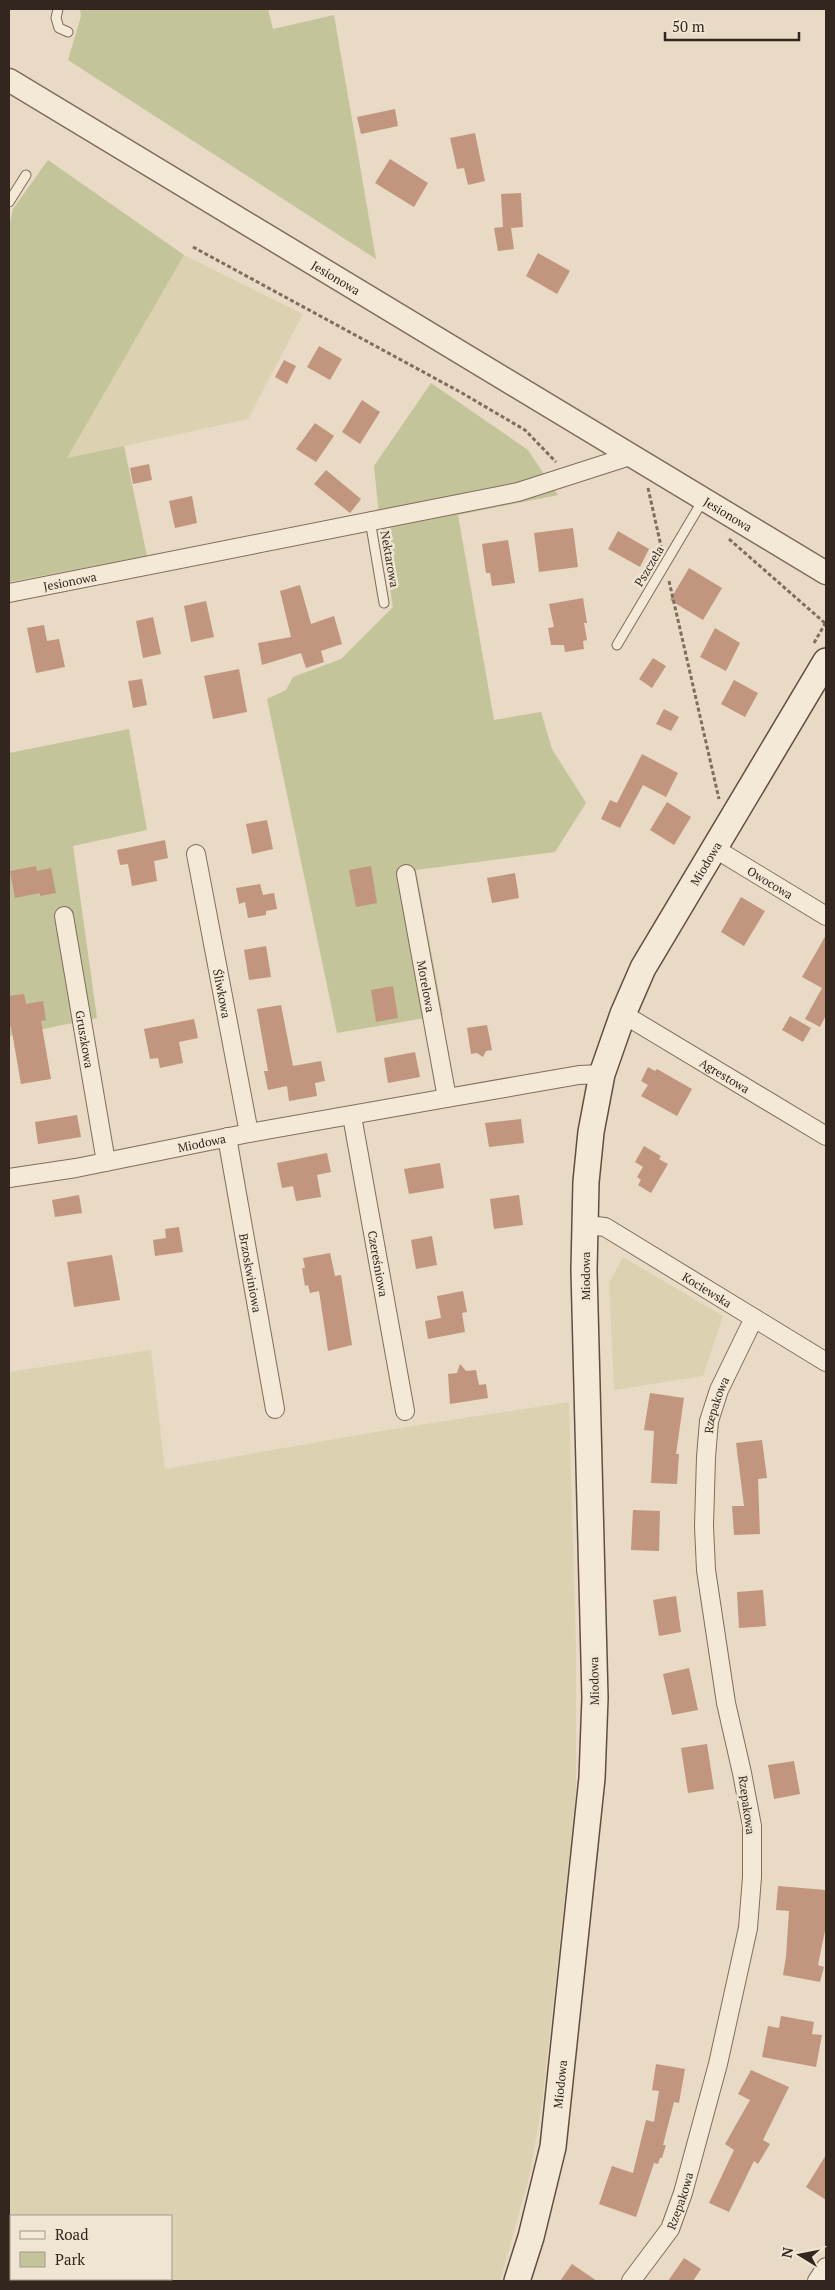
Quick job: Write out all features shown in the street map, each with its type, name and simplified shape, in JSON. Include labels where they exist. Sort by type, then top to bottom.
[{"type":"main road","name":"Miodowa","points":[[516,2281],[530,2237],[553,2147],[592,1778],[595,1698],[584,1270],[586,1182],[590,1141],[602,1074],[623,1014],[644,968],[826,661]]},
{"type":"street","name":"Jesionowa","points":[[9,80],[826,573]]},
{"type":"street","name":"Jesionowa","points":[[9,593],[518,492],[566,476],[636,460]]},
{"type":"street","name":"Owocowa","points":[[714,848],[826,916]]},
{"type":"street","name":"Śliwkowa","points":[[196,854],[249,1133]]},
{"type":"street","name":"Morelowa","points":[[406,874],[447,1098]]},
{"type":"street","name":"Gruszkowa","points":[[64,916],[106,1162]]},
{"type":"street","name":"Agrestowa","points":[[623,1014],[826,1136]]},
{"type":"street","name":"Miodowa","points":[[9,1178],[106,1162],[227,1137],[447,1098],[579,1075],[602,1074]]},
{"type":"street","name":"Czereśniowa","points":[[352,1116],[405,1411]]},
{"type":"street","name":"Brzoskwiniowa","points":[[227,1137],[275,1409]]},
{"type":"street","name":"Kociewska","points":[[586,1225],[605,1227],[826,1362]]},
{"type":"street","name":"Rzepakowa","points":[[631,2281],[670,2229],[682,2193],[718,2064],[748,1928],[752,1877],[752,1826],[724,1694],[706,1570],[704,1526],[709,1421],[719,1390],[754,1318]]},
{"type":"street","points":[[817,2281],[826,2267]]},
{"type":"lane","points":[[58,9],[56,18],[59,28],[68,32]]},
{"type":"lane","points":[[9,202],[26,175]]},
{"type":"lane","name":"Pszczela","points":[[617,645],[703,500]]},
{"type":"lane","name":"Nektarowa","points":[[370,520],[384,602]]},
{"type":"path","points":[[193,247],[454,388],[525,430],[554,458],[566,476]]},
{"type":"path","points":[[636,460],[662,550]]},
{"type":"path","points":[[724,534],[825,626]]},
{"type":"path","points":[[669,579],[720,801]]},
{"type":"shaded area","points":[[184,255],[303,314],[248,419],[66,459]]},
{"type":"shaded area","points":[[623,1257],[723,1316],[703,1376],[614,1390],[609,1283]]},
{"type":"shaded area","points":[[151,1350],[165,1469],[387,1430],[569,1402],[576,1648],[576,1793],[542,2104],[530,2174],[500,2281],[9,2281],[9,1372]]},
{"type":"green space","points":[[80,9],[268,9],[273,29],[334,15],[376,259],[68,60],[81,16]]},
{"type":"green space","points":[[48,160],[184,255],[67,458],[124,446],[147,556],[9,582],[9,227],[13,209]]},
{"type":"green space","points":[[431,383],[528,450],[558,495],[458,515],[494,720],[541,712],[552,749],[586,803],[555,852],[416,870],[443,1015],[337,1033],[267,699],[286,690],[293,677],[341,659],[393,607],[381,535],[374,466]]},
{"type":"green space","points":[[129,729],[147,830],[73,846],[97,1018],[9,1036],[9,753]]},
{"type":"building","points":[[395,109],[398,126],[361,134],[357,117]]},
{"type":"building","points":[[475,133],[485,181],[468,185],[464,168],[457,169],[450,138]]},
{"type":"building","points":[[390,159],[428,183],[414,207],[375,183]]},
{"type":"building","points":[[521,193],[523,227],[511,228],[514,249],[498,251],[494,228],[503,227],[501,194]]},
{"type":"building","points":[[538,253],[570,271],[557,294],[526,276]]},
{"type":"building","points":[[319,346],[342,359],[330,380],[307,367]]},
{"type":"building","points":[[284,360],[296,366],[287,384],[275,377]]},
{"type":"building","points":[[362,400],[380,412],[360,444],[342,432]]},
{"type":"building","points":[[315,423],[334,436],[316,462],[296,449]]},
{"type":"building","points":[[149,464],[152,480],[133,484],[130,468]]},
{"type":"building","points":[[326,470],[361,499],[350,513],[314,484]]},
{"type":"building","points":[[192,496],[197,523],[175,528],[169,501]]},
{"type":"building","points":[[573,528],[578,567],[539,572],[534,533]]},
{"type":"building","points":[[618,531],[649,549],[640,567],[608,549]]},
{"type":"building","points":[[508,540],[515,583],[492,586],[490,573],[486,573],[482,544]]},
{"type":"building","points":[[689,568],[722,588],[703,620],[670,600]]},
{"type":"building","points":[[300,585],[311,624],[334,616],[342,644],[321,651],[324,662],[306,668],[301,653],[262,665],[258,643],[291,637],[280,591]]},
{"type":"building","points":[[583,598],[587,623],[584,623],[587,640],[583,641],[584,649],[565,652],[564,645],[551,645],[548,628],[554,627],[549,604]]},
{"type":"building","points":[[206,601],[214,637],[191,642],[184,606]]},
{"type":"building","points":[[153,617],[161,654],[143,658],[136,621]]},
{"type":"building","points":[[44,625],[47,641],[59,639],[65,667],[36,673],[27,628]]},
{"type":"building","points":[[715,628],[740,643],[726,671],[700,657]]},
{"type":"building","points":[[653,658],[666,666],[652,688],[639,679]]},
{"type":"building","points":[[239,669],[247,712],[213,719],[204,676]]},
{"type":"building","points":[[142,679],[147,705],[133,708],[128,681]]},
{"type":"building","points":[[734,680],[758,693],[745,717],[721,704]]},
{"type":"building","points":[[664,709],[679,717],[671,731],[656,724]]},
{"type":"building","points":[[642,754],[678,773],[666,797],[643,785],[620,828],[601,819],[610,800],[617,803]]},
{"type":"building","points":[[667,802],[691,817],[674,845],[650,830]]},
{"type":"building","points":[[267,820],[273,849],[252,854],[246,824]]},
{"type":"building","points":[[165,840],[168,858],[154,861],[157,881],[132,886],[128,864],[120,865],[117,850]]},
{"type":"building","points":[[36,866],[37,871],[51,868],[56,893],[40,896],[40,893],[15,898],[10,871]]},
{"type":"building","points":[[371,866],[377,903],[356,907],[349,870]]},
{"type":"building","points":[[515,873],[519,898],[492,903],[487,878]]},
{"type":"building","points":[[260,884],[263,895],[274,893],[277,909],[266,911],[266,915],[248,918],[245,902],[239,904],[236,888]]},
{"type":"building","points":[[741,897],[765,911],[744,946],[721,932]]},
{"type":"building","points":[[826,935],[826,1015],[820,1027],[805,1019],[822,988],[802,977]]},
{"type":"building","points":[[266,946],[271,977],[249,980],[244,950]]},
{"type":"building","points":[[393,986],[398,1018],[376,1022],[371,990]]},
{"type":"building","points":[[24,994],[26,1004],[43,1001],[46,1020],[41,1021],[51,1079],[21,1084],[11,1026],[9,1026],[9,996]]},
{"type":"building","points":[[281,1005],[293,1066],[321,1061],[325,1081],[315,1083],[317,1096],[289,1101],[287,1086],[268,1090],[264,1071],[268,1071],[257,1009]]},
{"type":"building","points":[[790,1016],[811,1028],[803,1042],[782,1030]]},
{"type":"building","points":[[194,1019],[198,1038],[179,1042],[183,1063],[160,1068],[158,1058],[150,1059],[144,1029]]},
{"type":"building","points":[[487,1025],[492,1050],[486,1051],[483,1057],[477,1053],[471,1054],[467,1028]]},
{"type":"building","points":[[415,1052],[420,1077],[388,1083],[384,1058]]},
{"type":"building","points":[[648,1067],[655,1071],[657,1069],[692,1089],[677,1116],[641,1096],[648,1085],[641,1081]]},
{"type":"building","points":[[77,1115],[81,1137],[38,1144],[35,1122]]},
{"type":"building","points":[[521,1119],[524,1143],[489,1147],[485,1123]]},
{"type":"building","points":[[644,1146],[661,1156],[659,1159],[668,1164],[651,1193],[638,1185],[641,1180],[637,1177],[643,1167],[635,1162]]},
{"type":"building","points":[[327,1153],[331,1172],[317,1175],[321,1197],[296,1201],[293,1186],[282,1188],[277,1163]]},
{"type":"building","points":[[440,1163],[444,1188],[409,1194],[404,1169]]},
{"type":"building","points":[[79,1195],[82,1213],[55,1217],[52,1200]]},
{"type":"building","points":[[519,1195],[523,1225],[494,1229],[490,1199]]},
{"type":"building","points":[[179,1227],[183,1252],[155,1256],[153,1240],[166,1238],[165,1229]]},
{"type":"building","points":[[432,1236],[437,1265],[416,1269],[411,1240]]},
{"type":"building","points":[[330,1253],[335,1276],[341,1275],[352,1345],[328,1351],[319,1291],[310,1293],[308,1285],[305,1286],[302,1268],[305,1268],[303,1258]]},
{"type":"building","points":[[112,1255],[120,1300],[74,1307],[67,1262]]},
{"type":"building","points":[[463,1291],[467,1312],[462,1313],[465,1332],[428,1339],[425,1321],[441,1318],[437,1296]]},
{"type":"building","points":[[460,1364],[466,1371],[476,1370],[479,1385],[486,1384],[488,1398],[450,1404],[448,1374],[457,1373]]},
{"type":"building","points":[[650,1393],[684,1398],[676,1454],[679,1454],[677,1484],[651,1483],[654,1431],[644,1430]]},
{"type":"building","points":[[762,1440],[767,1478],[758,1479],[760,1534],[734,1535],[732,1506],[744,1506],[736,1443]]},
{"type":"building","points":[[633,1510],[660,1511],[659,1551],[631,1550]]},
{"type":"building","points":[[763,1590],[766,1626],[739,1628],[737,1592]]},
{"type":"building","points":[[676,1596],[681,1632],[659,1636],[653,1600]]},
{"type":"building","points":[[689,1668],[698,1710],[672,1715],[663,1674]]},
{"type":"building","points":[[707,1744],[714,1789],[688,1793],[681,1748]]},
{"type":"building","points":[[794,1761],[800,1794],[774,1799],[768,1765]]},
{"type":"building","points":[[778,1886],[826,1890],[826,1926],[818,1965],[824,1967],[820,1982],[783,1975],[789,1911],[776,1910]]},
{"type":"building","points":[[781,2016],[814,2022],[812,2034],[822,2035],[816,2067],[762,2057],[768,2026],[779,2028]]},
{"type":"building","points":[[656,2064],[685,2069],[679,2103],[674,2102],[663,2145],[666,2145],[662,2158],[660,2158],[658,2164],[654,2163],[636,2217],[599,2204],[612,2166],[633,2173],[646,2120],[654,2122],[659,2091],[652,2090]]},
{"type":"building","points":[[751,2070],[789,2087],[763,2140],[770,2144],[758,2164],[754,2161],[729,2212],[709,2203],[734,2150],[725,2144],[750,2100],[738,2094]]},
{"type":"building","points":[[826,2155],[826,2200],[806,2187]]},
{"type":"building","points":[[684,2258],[701,2269],[693,2281],[668,2281]]},
{"type":"building","points":[[572,2264],[597,2281],[560,2281]]}]
